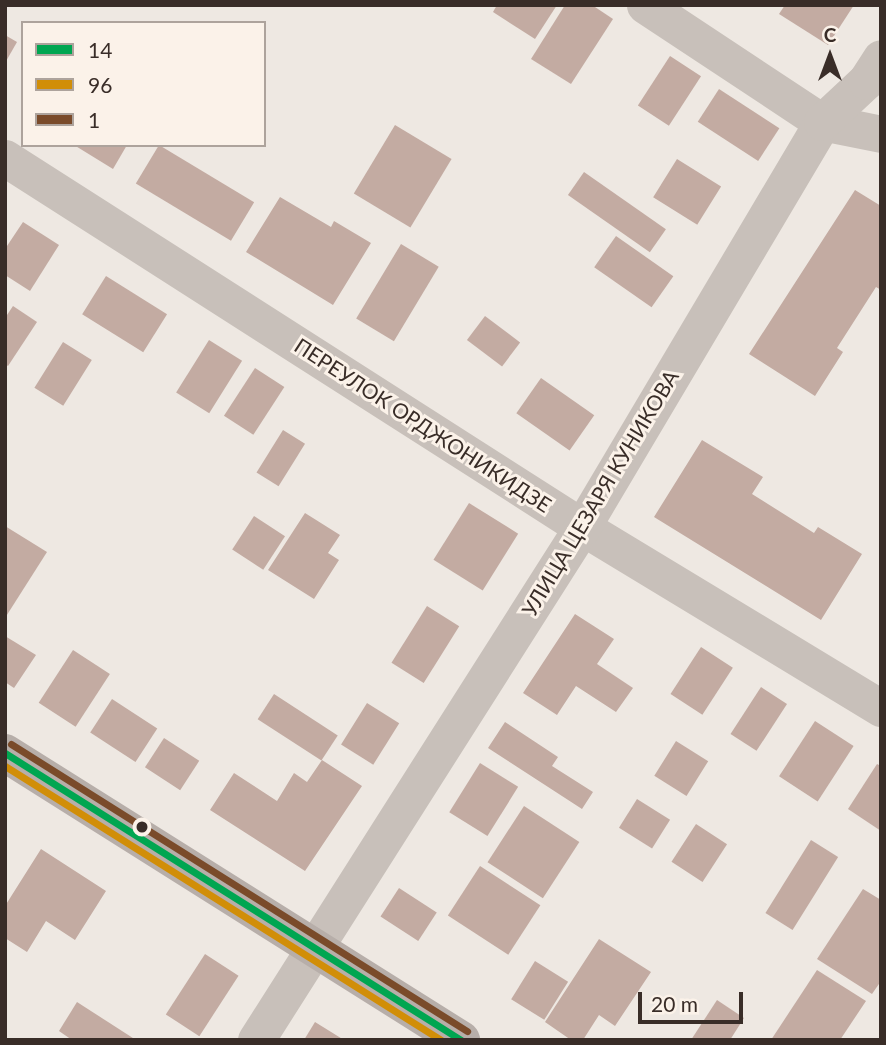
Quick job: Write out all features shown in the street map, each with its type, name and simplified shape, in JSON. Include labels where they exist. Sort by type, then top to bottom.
[{"type":"main road","points":[[5,753],[461,1040]]},
{"type":"street","points":[[645,5],[822,122],[881,134]]},
{"type":"street","name":"УЛИЦА ЦЕЗАРЯ КУНИКОВА","points":[[256,1040],[582,527],[822,122],[866,81],[881,58]]},
{"type":"street","name":"ПЕРЕУЛОК ОРДЖОНИКИДЗЕ","points":[[5,158],[582,527],[881,708]]},
{"type":"building","points":[[497,5],[557,5],[535,39],[493,12]]},
{"type":"building","points":[[565,5],[592,5],[613,19],[571,84],[531,59]]},
{"type":"building","points":[[785,5],[854,5],[828,45],[779,14]]},
{"type":"building","points":[[5,35],[17,42],[5,63]]},
{"type":"building","points":[[670,56],[701,76],[669,126],[638,105]]},
{"type":"building","points":[[719,89],[779,128],[758,161],[698,122]]},
{"type":"building","points":[[395,125],[452,159],[410,228],[354,194]]},
{"type":"building","points":[[77,147],[126,147],[113,169]]},
{"type":"building","points":[[158,147],[162,147],[254,202],[231,241],[136,184]]},
{"type":"building","points":[[677,159],[721,187],[697,225],[653,197]]},
{"type":"building","points":[[584,172],[666,229],[650,252],[568,195]]},
{"type":"building","points":[[855,190],[881,206],[881,290],[876,287],[837,348],[843,352],[815,396],[749,354]]},
{"type":"building","points":[[280,197],[331,227],[334,221],[371,243],[333,305],[246,252]]},
{"type":"building","points":[[23,222],[59,245],[30,291],[5,275],[5,249]]},
{"type":"building","points":[[616,236],[673,276],[652,307],[594,267]]},
{"type":"building","points":[[401,244],[439,267],[394,341],[356,319]]},
{"type":"building","points":[[106,276],[167,314],[143,352],[82,314]]},
{"type":"building","points":[[13,306],[37,322],[8,366],[5,364],[5,318]]},
{"type":"building","points":[[485,316],[520,342],[502,366],[467,340]]},
{"type":"building","points":[[209,340],[242,361],[209,413],[176,393]]},
{"type":"building","points":[[63,342],[92,360],[63,406],[34,388]]},
{"type":"building","points":[[255,368],[284,387],[253,435],[224,416]]},
{"type":"building","points":[[541,378],[594,415],[570,451],[516,413]]},
{"type":"building","points":[[283,430],[305,444],[279,486],[257,472]]},
{"type":"building","points":[[702,440],[763,477],[752,494],[814,533],[818,527],[862,554],[821,620],[654,517]]},
{"type":"building","points":[[469,503],[518,534],[483,591],[433,560]]},
{"type":"building","points":[[305,513],[340,535],[328,553],[339,560],[314,599],[268,570]]},
{"type":"building","points":[[254,516],[285,536],[263,570],[232,550]]},
{"type":"building","points":[[5,526],[47,552],[5,618]]},
{"type":"building","points":[[427,606],[459,626],[424,683],[391,663]]},
{"type":"building","points":[[575,614],[614,639],[597,664],[633,688],[616,712],[576,686],[557,715],[523,693]]},
{"type":"building","points":[[5,636],[36,655],[14,688],[5,682]]},
{"type":"building","points":[[701,647],[733,668],[702,715],[671,694]]},
{"type":"building","points":[[73,650],[110,674],[76,727],[39,703]]},
{"type":"building","points":[[761,687],[787,704],[756,751],[731,734]]},
{"type":"building","points":[[274,694],[338,735],[321,761],[258,719]]},
{"type":"building","points":[[112,699],[157,728],[136,762],[90,733]]},
{"type":"building","points":[[367,703],[399,723],[373,765],[341,745]]},
{"type":"building","points":[[815,721],[854,746],[818,801],[779,776]]},
{"type":"building","points":[[505,722],[558,757],[552,766],[593,792],[582,809],[488,748]]},
{"type":"building","points":[[164,738],[199,761],[180,790],[145,767]]},
{"type":"building","points":[[676,741],[708,761],[686,796],[654,776]]},
{"type":"building","points":[[322,760],[362,786],[305,871],[210,810],[234,773],[277,801],[294,773],[307,782]]},
{"type":"building","points":[[480,763],[518,787],[487,836],[449,812]]},
{"type":"building","points":[[877,764],[881,766],[881,831],[848,809]]},
{"type":"building","points":[[637,799],[670,820],[652,849],[619,828]]},
{"type":"building","points":[[524,806],[579,842],[543,898],[488,862]]},
{"type":"building","points":[[696,824],[727,844],[703,882],[671,862]]},
{"type":"building","points":[[811,840],[838,857],[793,930],[765,913]]},
{"type":"building","points":[[41,849],[106,891],[75,940],[46,921],[27,952],[5,938],[5,906]]},
{"type":"building","points":[[480,866],[540,905],[508,955],[448,915]]},
{"type":"building","points":[[399,888],[437,913],[418,941],[380,917]]},
{"type":"building","points":[[863,889],[881,900],[881,981],[872,994],[817,959]]},
{"type":"building","points":[[599,939],[651,972],[615,1026],[599,1015],[583,1040],[571,1040],[545,1022]]},
{"type":"building","points":[[205,954],[239,976],[199,1036],[166,1014]]},
{"type":"building","points":[[535,961],[568,982],[544,1020],[511,999]]},
{"type":"building","points":[[817,970],[866,1001],[840,1040],[771,1040]]},
{"type":"building","points":[[717,1000],[744,1018],[730,1040],[691,1040]]},
{"type":"building","points":[[77,1002],[136,1040],[72,1040],[59,1031]]},
{"type":"building","points":[[315,1022],[344,1040],[304,1040]]},
{"type":"transit line","name":"1","points":[[11,744],[467,1031]]},
{"type":"transit line","name":"14","points":[[5,753],[461,1040]]},
{"type":"transit line","name":"96","points":[[5,766],[441,1040]]}]
